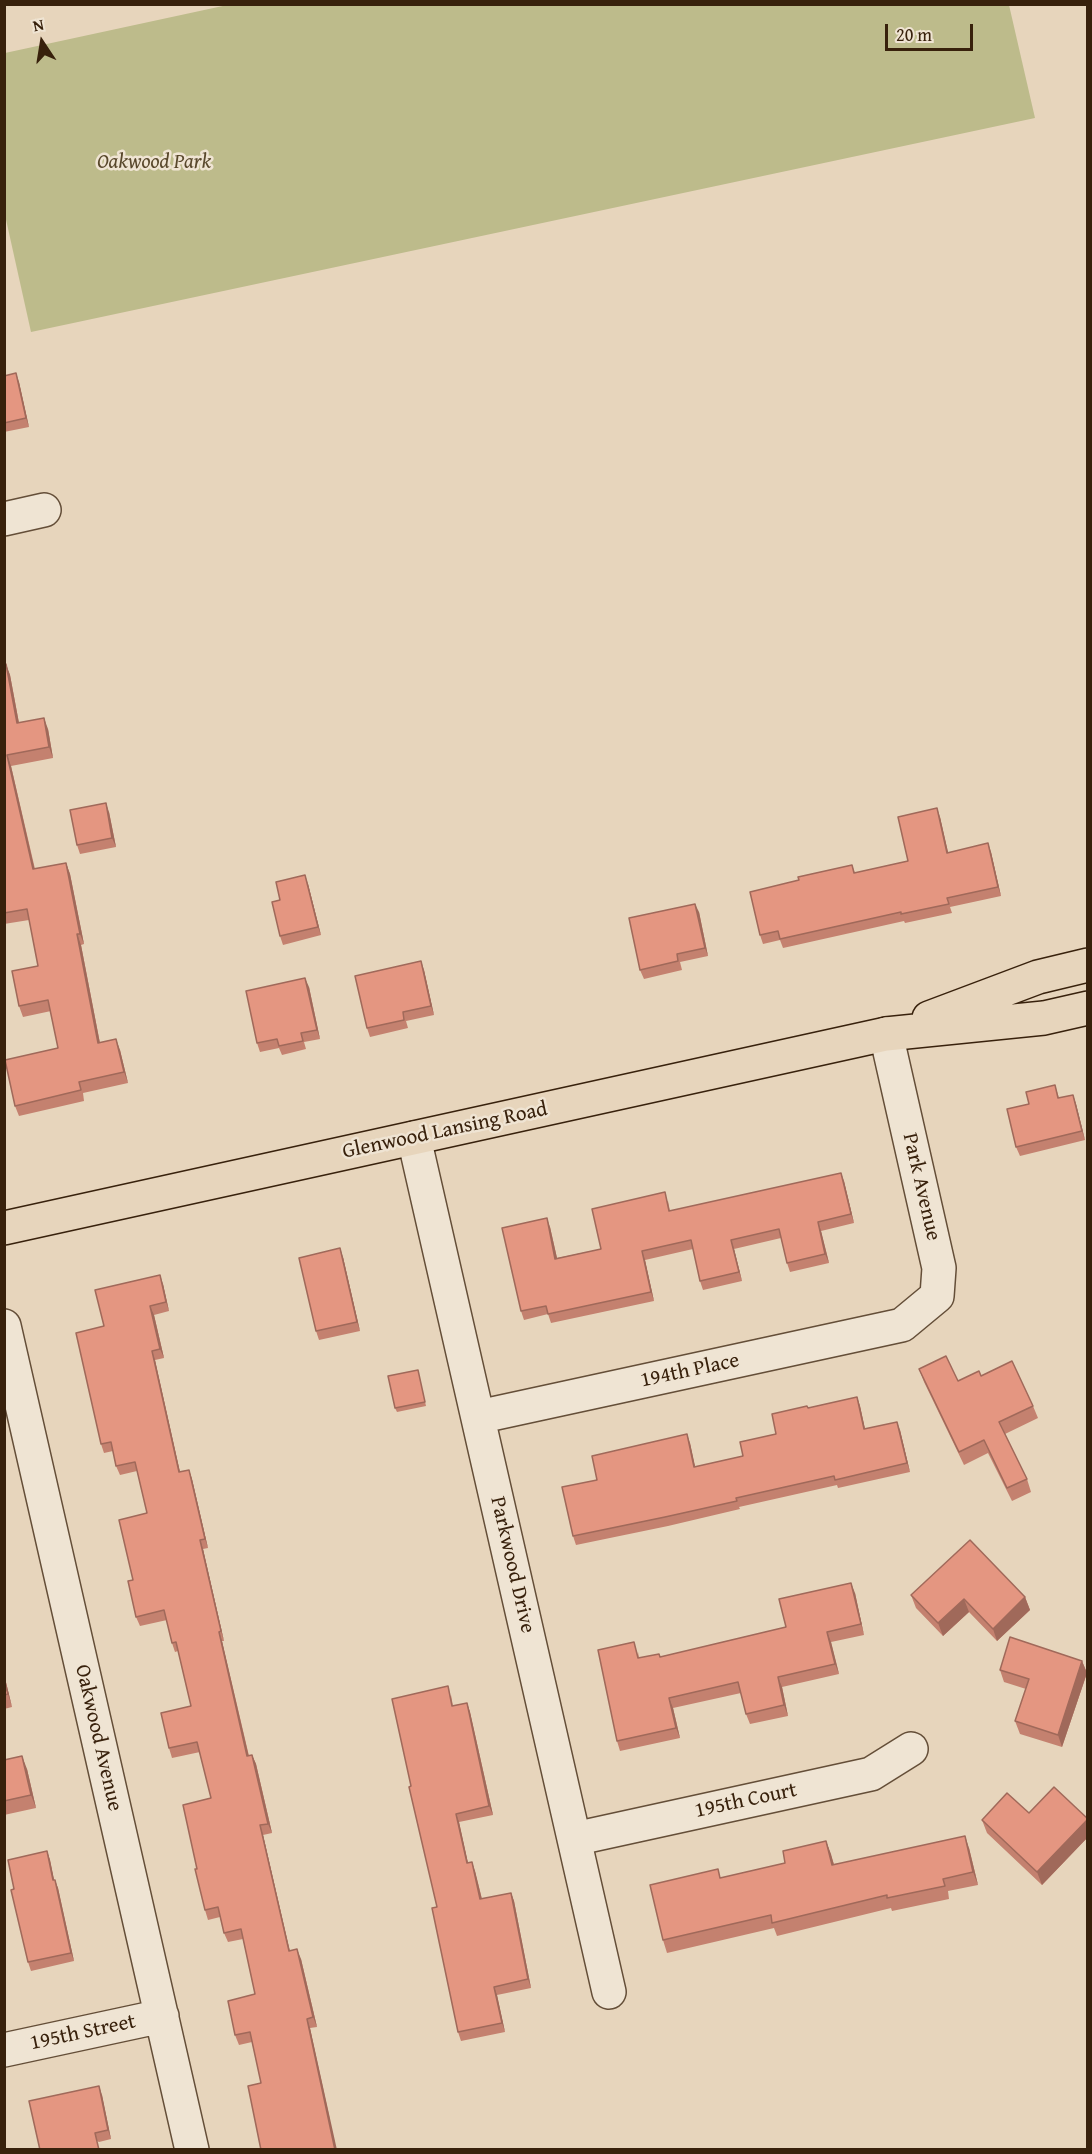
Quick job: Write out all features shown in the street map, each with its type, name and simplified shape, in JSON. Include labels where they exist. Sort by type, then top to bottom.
[{"type":"main road","name":"Glenwood Lansing Road","points":[[886,1034],[1038,977],[1088,965]]},
{"type":"main road","name":"Glenwood Lansing Road","points":[[4,1228],[886,1034],[1044,1018],[1088,1008]]},
{"type":"street","points":[[4,519],[44,510]]},
{"type":"street","name":"Park Avenue","points":[[886,1034],[939,1268],[937,1296],[902,1325]]},
{"type":"street","name":"Parkwood Drive","points":[[414,1138],[609,1992]]},
{"type":"street","name":"194th Place","points":[[478,1417],[902,1325]]},
{"type":"street","name":"Oakwood Avenue","points":[[4,1326],[192,2150]]},
{"type":"street","name":"195th Court","points":[[574,1839],[871,1774],[911,1749]]},
{"type":"street","name":"195th Street","points":[[4,2050],[162,2016]]},
{"type":"green space","name":"Oakwood Park","points":[[232,4],[1009,5],[1035,118],[31,332],[5,215],[5,53]]},
{"type":"building","points":[[16,373],[26,418],[4,423],[4,376]]},
{"type":"building","points":[[6,664],[17,723],[44,718],[49,747],[7,755],[33,869],[66,863],[98,1043],[116,1039],[124,1072],[79,1082],[81,1090],[15,1106],[5,1060],[58,1048],[48,1000],[19,1006],[12,971],[38,966],[27,909],[4,913],[4,665]]},
{"type":"building","points":[[106,803],[112,838],[77,845],[70,810]]},
{"type":"building","points":[[937,808],[947,853],[988,843],[998,887],[947,898],[949,904],[901,914],[901,912],[780,939],[778,931],[760,935],[750,892],[799,880],[798,877],[852,865],[854,873],[908,861],[898,817]]},
{"type":"building","points":[[305,875],[318,927],[280,936],[272,902],[280,900],[276,882]]},
{"type":"building","points":[[695,904],[705,948],[677,954],[678,961],[640,970],[629,918]]},
{"type":"building","points":[[421,961],[431,1006],[403,1012],[404,1020],[367,1028],[355,976]]},
{"type":"building","points":[[305,978],[317,1030],[301,1033],[303,1041],[279,1046],[277,1039],[257,1043],[246,991]]},
{"type":"building","points":[[1055,1085],[1058,1098],[1073,1095],[1082,1131],[1016,1147],[1007,1109],[1029,1104],[1026,1092]]},
{"type":"building","points":[[841,1173],[851,1214],[818,1222],[825,1254],[787,1263],[779,1229],[731,1240],[739,1272],[700,1281],[691,1240],[642,1251],[651,1292],[548,1314],[546,1306],[521,1311],[502,1228],[547,1218],[555,1259],[601,1249],[592,1209],[665,1192],[669,1211]]},
{"type":"building","points":[[340,1248],[357,1322],[316,1331],[299,1258]]},
{"type":"building","points":[[160,1275],[166,1302],[150,1306],[160,1349],[152,1351],[179,1472],[189,1470],[205,1539],[200,1540],[221,1631],[219,1632],[247,1756],[252,1755],[268,1824],[260,1825],[289,1951],[297,1949],[313,2017],[307,2019],[335,2150],[261,2150],[248,2086],[261,2083],[250,2032],[235,2035],[228,2001],[255,1994],[241,1929],[224,1933],[218,1907],[205,1910],[183,1805],[211,1798],[197,1742],[169,1748],[161,1713],[191,1706],[176,1642],[172,1643],[164,1610],[136,1617],[128,1581],[133,1580],[119,1520],[147,1513],[135,1462],[116,1466],[111,1442],[101,1444],[76,1333],[104,1326],[95,1290]]},
{"type":"building","points":[[946,1356],[958,1381],[979,1371],[981,1376],[1012,1361],[1033,1406],[999,1422],[1027,1479],[1007,1488],[984,1440],[959,1452],[919,1369]]},
{"type":"building","points":[[418,1370],[425,1402],[395,1408],[388,1376]]},
{"type":"building","points":[[857,1397],[864,1429],[897,1422],[907,1463],[835,1480],[834,1476],[736,1498],[737,1501],[573,1536],[562,1487],[597,1480],[592,1456],[687,1434],[694,1467],[743,1456],[740,1442],[776,1434],[772,1414]]},
{"type":"building","points":[[970,1540],[1025,1597],[993,1629],[964,1599],[938,1623],[911,1595]]},
{"type":"building","points":[[851,1583],[861,1624],[827,1632],[835,1664],[778,1677],[784,1705],[746,1714],[738,1682],[669,1698],[676,1728],[617,1741],[598,1650],[634,1642],[638,1658],[659,1654],[660,1657],[786,1627],[779,1599]]},
{"type":"building","points":[[1010,1637],[1082,1661],[1058,1735],[1015,1721],[1029,1679],[1000,1670]]},
{"type":"building","points":[[4,1681],[8,1694],[4,1695]]},
{"type":"building","points":[[448,1686],[452,1706],[467,1703],[489,1806],[456,1814],[467,1863],[472,1862],[480,1899],[511,1893],[528,1979],[494,1987],[502,2023],[458,2032],[432,1908],[437,1907],[409,1787],[411,1786],[392,1699]]},
{"type":"building","points":[[22,1756],[31,1795],[4,1801],[4,1760]]},
{"type":"building","points":[[1054,1787],[1088,1819],[1037,1872],[982,1820],[1007,1793],[1029,1813]]},
{"type":"building","points":[[965,1836],[973,1872],[943,1879],[945,1886],[887,1898],[887,1895],[772,1923],[771,1915],[663,1940],[650,1885],[718,1869],[720,1878],[785,1863],[783,1851],[826,1841],[832,1865]]},
{"type":"building","points":[[47,1851],[71,1953],[28,1962],[11,1890],[14,1889],[8,1860]]},
{"type":"building","points":[[99,2086],[108,2130],[95,2133],[99,2150],[40,2150],[29,2101]]}]
